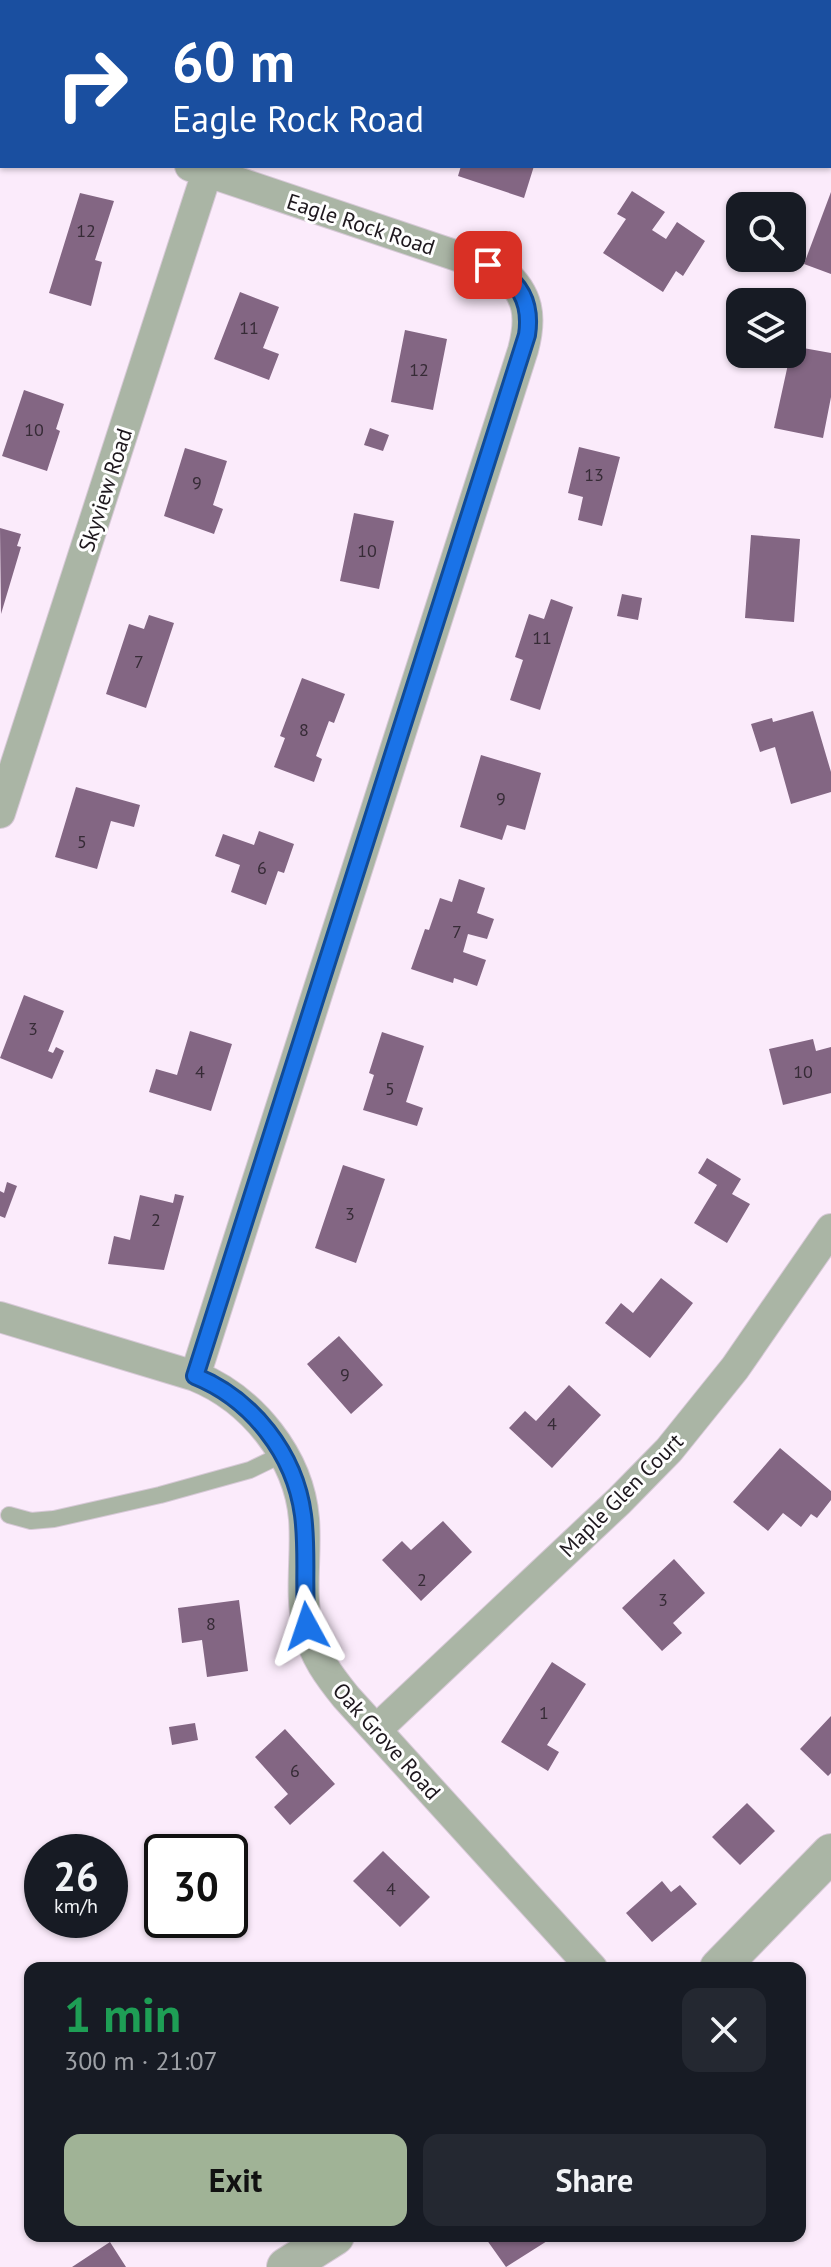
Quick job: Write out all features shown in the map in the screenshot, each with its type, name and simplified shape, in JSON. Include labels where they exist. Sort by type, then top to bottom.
[{"type":"street","name":"Skyview Road","points":[[0,813],[202,168]]},
{"type":"street","name":"Eagle Rock Road","points":[[195,1376],[518,365],[529,321],[521,291],[502,271],[202,168]]},
{"type":"street","name":"Maple Glen Court","points":[[376,1730],[669,1450],[735,1368],[831,1229]]},
{"type":"street","name":"Oak Grove Road","points":[[0,1317],[195,1376],[236,1400],[261,1425],[283,1454],[297,1484],[304,1519],[307,1626],[313,1647],[333,1681],[587,1962]]},
{"type":"street","points":[[725,1962],[831,1853]]},
{"type":"street","points":[[286,2267],[326,2242]]},
{"type":"lane","points":[[9,1515],[31,1521],[54,1519],[235,1474],[283,1454]]},
{"type":"building","points":[[460,168],[533,168],[524,198],[458,176]]},
{"type":"building","points":[[632,191],[665,212],[652,230],[666,239],[677,222],[705,241],[683,276],[676,271],[663,292],[603,253],[626,219],[617,214]]},
{"type":"building","points":[[831,192],[831,274],[806,265]]},
{"type":"building","points":[[80,193],[114,201],[95,260],[102,262],[91,306],[49,293]]},
{"type":"building","points":[[240,292],[279,307],[263,348],[279,354],[269,380],[214,359]]},
{"type":"building","points":[[405,330],[447,339],[433,410],[391,402]]},
{"type":"building","points":[[806,349],[831,353],[831,397],[823,438],[774,428],[787,368],[806,368]]},
{"type":"building","points":[[24,390],[64,404],[56,429],[60,431],[47,471],[2,456]]},
{"type":"building","points":[[370,428],[389,435],[383,451],[364,445]]},
{"type":"building","points":[[579,447],[620,457],[602,526],[578,520],[583,497],[568,493]]},
{"type":"building","points":[[185,448],[227,461],[213,505],[223,509],[214,534],[164,516]]},
{"type":"building","points":[[354,513],[394,521],[379,589],[340,581]]},
{"type":"building","points":[[0,528],[21,534],[17,546],[21,547],[1,614]]},
{"type":"building","points":[[751,535],[800,539],[794,622],[745,618]]},
{"type":"building","points":[[622,594],[642,598],[638,620],[617,616]]},
{"type":"building","points":[[551,599],[573,607],[540,710],[510,700],[523,660],[515,657],[529,614],[544,619]]},
{"type":"building","points":[[149,615],[174,623],[146,708],[106,694],[129,624],[144,629]]},
{"type":"building","points":[[302,678],[345,694],[334,723],[329,721],[316,756],[322,759],[314,782],[274,767],[285,738],[280,736]]},
{"type":"building","points":[[813,711],[831,772],[831,792],[791,804],[775,747],[760,752],[751,724],[772,718],[773,722]]},
{"type":"building","points":[[481,755],[541,773],[525,830],[507,825],[502,840],[460,827]]},
{"type":"building","points":[[76,787],[140,805],[134,827],[111,821],[97,869],[55,857]]},
{"type":"building","points":[[259,831],[294,844],[284,873],[278,871],[266,905],[231,892],[240,865],[215,856],[223,834],[254,845]]},
{"type":"building","points":[[459,879],[485,888],[477,913],[494,919],[487,939],[468,934],[463,952],[486,960],[477,986],[454,978],[453,983],[411,969],[440,898],[452,902]]},
{"type":"building","points":[[24,995],[64,1011],[48,1051],[53,1053],[56,1047],[64,1051],[52,1079],[0,1058]]},
{"type":"building","points":[[190,1031],[232,1044],[211,1111],[149,1092],[156,1069],[177,1075]]},
{"type":"building","points":[[382,1032],[424,1046],[406,1102],[423,1108],[417,1126],[363,1110],[374,1075],[369,1073]]},
{"type":"building","points":[[813,1039],[816,1051],[831,1047],[831,1093],[783,1105],[769,1049]]},
{"type":"building","points":[[707,1158],[741,1179],[732,1194],[750,1204],[727,1243],[694,1223],[717,1185],[698,1173]]},
{"type":"building","points":[[343,1165],[385,1179],[356,1263],[315,1248]]},
{"type":"building","points":[[7,1182],[17,1186],[5,1218],[0,1216],[0,1191],[4,1193]]},
{"type":"building","points":[[175,1194],[184,1196],[164,1270],[108,1264],[114,1236],[130,1240],[140,1195],[173,1203]]},
{"type":"building","points":[[661,1278],[693,1303],[650,1358],[605,1323],[621,1303],[633,1313]]},
{"type":"building","points":[[339,1336],[383,1385],[351,1414],[307,1364]]},
{"type":"building","points":[[569,1385],[601,1415],[552,1468],[509,1428],[525,1411],[536,1421]]},
{"type":"building","points":[[780,1448],[831,1491],[831,1500],[817,1518],[811,1514],[801,1527],[783,1513],[768,1531],[733,1502]]},
{"type":"building","points":[[443,1521],[472,1552],[421,1601],[382,1560],[402,1541],[411,1550]]},
{"type":"building","points":[[674,1559],[705,1593],[673,1623],[682,1633],[662,1651],[622,1608]]},
{"type":"building","points":[[239,1600],[248,1671],[207,1677],[202,1640],[182,1643],[178,1608]]},
{"type":"building","points":[[552,1662],[586,1684],[547,1745],[559,1752],[548,1771],[501,1742]]},
{"type":"building","points":[[831,1716],[831,1773],[828,1776],[800,1749]]},
{"type":"building","points":[[195,1723],[198,1740],[172,1745],[169,1727]]},
{"type":"building","points":[[285,1729],[335,1784],[290,1825],[274,1807],[288,1794],[255,1757]]},
{"type":"building","points":[[747,1803],[775,1831],[740,1865],[712,1837]]},
{"type":"building","points":[[383,1851],[430,1897],[400,1927],[353,1881]]},
{"type":"building","points":[[662,1881],[671,1892],[680,1885],[697,1904],[652,1942],[626,1913]]},
{"type":"building","points":[[110,2242],[126,2267],[72,2267]]},
{"type":"building","points":[[488,2242],[546,2242],[506,2267]]},
{"type":"route","points":[[307,1626],[303,1585],[304,1519],[291,1470],[272,1438],[249,1412],[224,1390],[195,1376],[527,335],[527,305],[521,291],[502,271],[488,265]]}]
